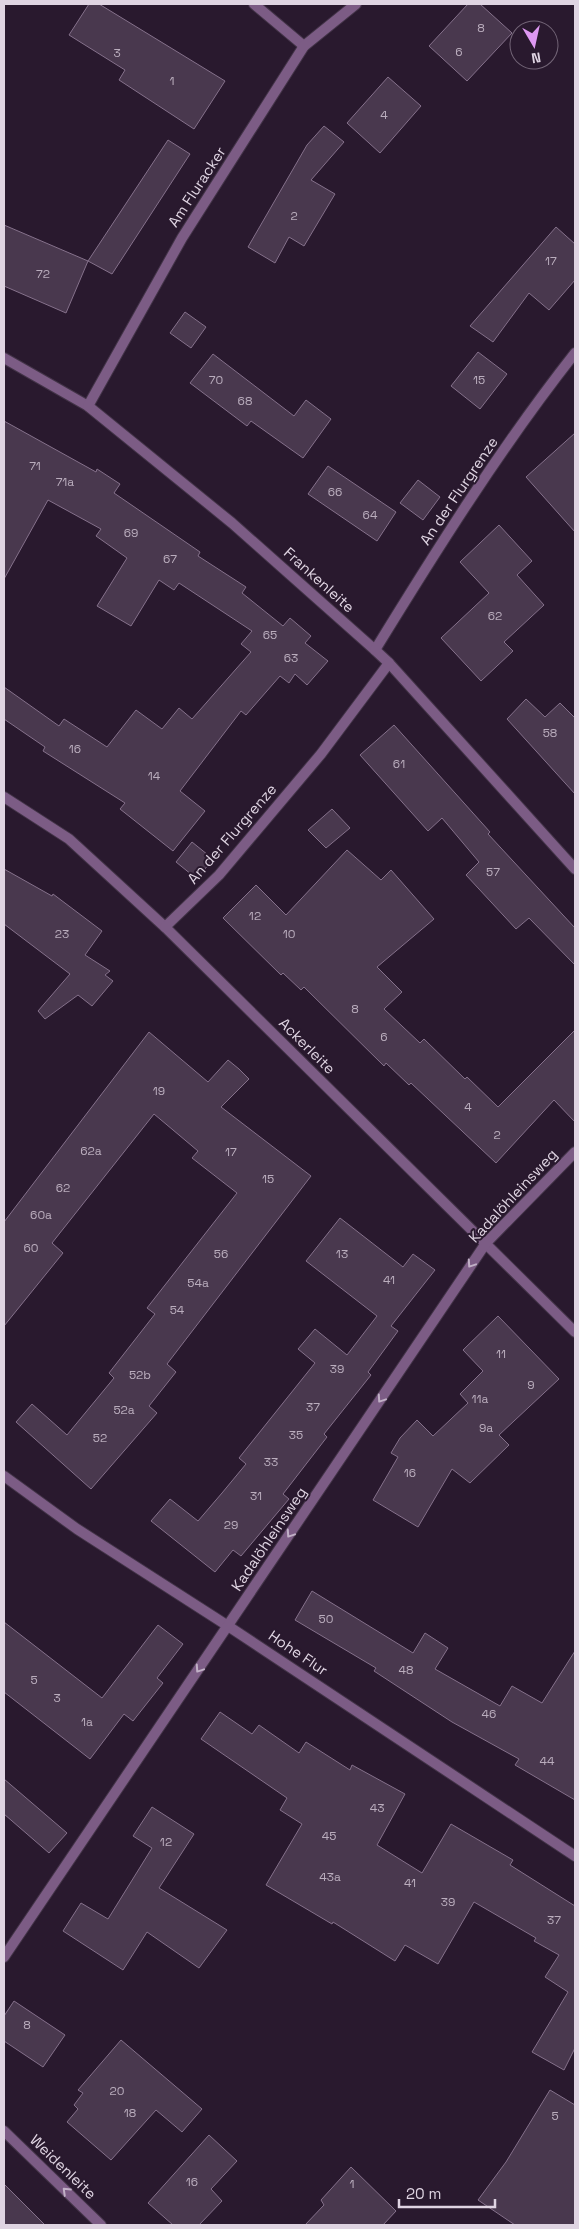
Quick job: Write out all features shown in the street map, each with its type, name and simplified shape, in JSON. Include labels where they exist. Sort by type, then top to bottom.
[{"type":"street","points":[[254,4],[304,46]]},
{"type":"street","name":"Am Fluracker","points":[[88,406],[182,238],[304,46],[356,4]]},
{"type":"street","name":"An der Flurgrenze","points":[[375,650],[439,546],[553,381],[575,353]]},
{"type":"street","name":"Frankenleite","points":[[4,358],[88,406],[232,522],[389,663],[575,869]]},
{"type":"street","name":"An der Flurgrenze","points":[[165,927],[226,868],[321,754],[389,663]]},
{"type":"street","name":"Ackerleite","points":[[4,797],[69,839],[165,927],[575,1332]]},
{"type":"street","name":"Kadalöhleinsweg","points":[[4,1957],[486,1243],[575,1152]]},
{"type":"street","name":"Hohe Flur","points":[[4,1476],[78,1529],[575,1856]]},
{"type":"street","name":"Weidenleite","points":[[4,2131],[101,2225]]},
{"type":"building","points":[[89,4],[99,4],[225,81],[194,129],[119,80],[125,70],[69,35]]},
{"type":"building","points":[[468,4],[480,4],[509,30],[509,36],[467,81],[429,46]]},
{"type":"building","points":[[388,77],[421,106],[380,153],[347,123]]},
{"type":"building","points":[[324,126],[344,142],[311,180],[335,194],[304,246],[289,237],[275,263],[248,247],[307,145]]},
{"type":"building","points":[[168,140],[190,154],[112,274],[88,261]]},
{"type":"building","points":[[4,225],[88,261],[66,313],[4,286]]},
{"type":"building","points":[[556,227],[575,244],[575,280],[549,310],[529,293],[493,342],[470,326]]},
{"type":"building","points":[[185,312],[206,327],[191,348],[170,333]]},
{"type":"building","points":[[478,352],[507,374],[480,409],[451,386]]},
{"type":"building","points":[[213,354],[294,416],[306,400],[331,419],[303,458],[251,421],[247,426],[190,383]]},
{"type":"building","points":[[4,421],[96,472],[97,469],[120,484],[114,493],[200,552],[198,556],[246,587],[242,593],[283,626],[290,618],[311,636],[305,643],[328,661],[307,685],[295,674],[289,683],[280,676],[246,715],[241,711],[180,791],[205,811],[173,851],[120,809],[125,803],[43,751],[45,747],[4,719],[4,687],[59,726],[64,719],[107,747],[136,710],[162,729],[179,708],[192,719],[251,652],[241,644],[252,631],[179,583],[174,590],[159,580],[131,626],[97,606],[127,558],[96,536],[101,529],[48,500],[4,579]]},
{"type":"building","points":[[575,433],[575,532],[526,477]]},
{"type":"building","points":[[328,466],[396,512],[377,541],[308,494]]},
{"type":"building","points":[[418,480],[440,497],[423,520],[400,503]]},
{"type":"building","points":[[499,525],[532,561],[517,575],[544,605],[504,642],[513,651],[481,681],[441,638],[489,593],[460,562]]},
{"type":"building","points":[[526,699],[545,717],[560,703],[575,718],[575,794],[507,719]]},
{"type":"building","points":[[394,725],[490,832],[488,834],[575,928],[575,965],[529,918],[516,929],[466,875],[479,862],[442,818],[428,831],[360,755]]},
{"type":"building","points":[[332,809],[350,828],[326,848],[308,830]]},
{"type":"building","points":[[192,842],[213,859],[197,879],[176,862]]},
{"type":"building","points":[[347,850],[381,880],[391,870],[434,919],[377,967],[402,992],[384,1009],[420,1043],[424,1039],[465,1079],[467,1077],[498,1107],[575,1030],[575,1122],[554,1100],[496,1163],[411,1083],[409,1085],[386,1063],[384,1066],[304,987],[301,990],[283,973],[281,975],[223,918],[256,885],[286,915]]},
{"type":"building","points":[[4,869],[52,896],[53,894],[102,931],[85,955],[110,971],[105,975],[113,981],[92,1006],[78,995],[45,1019],[38,1011],[70,974],[4,924]]},
{"type":"building","points":[[149,1032],[208,1082],[228,1060],[239,1069],[249,1079],[221,1107],[311,1176],[167,1364],[176,1372],[149,1406],[157,1413],[91,1489],[16,1422],[32,1404],[67,1435],[114,1378],[109,1373],[155,1314],[147,1308],[237,1193],[192,1158],[198,1151],[154,1114],[52,1243],[63,1253],[4,1326],[4,1222]]},
{"type":"building","points":[[340,1218],[403,1267],[413,1254],[435,1270],[391,1326],[398,1331],[368,1372],[371,1375],[324,1434],[327,1437],[283,1494],[289,1499],[241,1556],[233,1550],[215,1572],[151,1521],[170,1499],[198,1521],[222,1493],[246,1464],[239,1458],[315,1363],[298,1349],[315,1329],[347,1355],[377,1316],[306,1261]]},
{"type":"building","points":[[498,1316],[559,1379],[499,1435],[509,1445],[470,1483],[452,1469],[418,1527],[373,1500],[398,1457],[391,1453],[400,1438],[417,1420],[433,1436],[468,1403],[460,1394],[483,1371],[463,1350]]},
{"type":"building","points":[[312,1591],[413,1653],[425,1633],[448,1648],[435,1669],[500,1706],[512,1686],[542,1703],[575,1651],[575,1800],[515,1765],[519,1759],[452,1722],[374,1671],[376,1668],[295,1620]]},
{"type":"building","points":[[4,1622],[102,1698],[158,1625],[183,1644],[157,1678],[163,1683],[133,1721],[124,1714],[90,1759],[4,1692]]},
{"type":"building","points":[[220,1712],[252,1734],[259,1725],[299,1753],[306,1742],[350,1770],[352,1765],[405,1794],[377,1845],[422,1873],[451,1824],[513,1860],[510,1865],[575,1906],[575,2048],[564,2070],[532,2052],[568,1992],[545,1977],[559,1955],[534,1941],[536,1938],[474,1902],[438,1964],[405,1945],[395,1961],[333,1922],[332,1924],[266,1885],[302,1824],[280,1810],[287,1798],[201,1739]]},
{"type":"building","points":[[4,1779],[67,1833],[49,1853],[4,1814]]},
{"type":"building","points":[[152,1807],[194,1834],[159,1888],[227,1930],[199,1968],[147,1932],[123,1970],[63,1931],[81,1903],[108,1919],[152,1848],[133,1836]]},
{"type":"building","points":[[14,2001],[65,2035],[43,2067],[4,2041],[4,2016]]},
{"type":"building","points":[[121,2040],[202,2109],[182,2132],[156,2110],[111,2160],[67,2122],[78,2109],[74,2105],[83,2093],[78,2090]]},
{"type":"building","points":[[550,2090],[575,2105],[575,2225],[515,2225],[478,2200],[506,2162]]},
{"type":"building","points":[[209,2135],[237,2161],[211,2189],[222,2201],[199,2225],[173,2225],[148,2203]]},
{"type":"building","points":[[351,2167],[396,2211],[383,2225],[305,2225],[324,2205],[321,2200]]},
{"type":"building","points":[[4,2184],[45,2225],[4,2225]]}]
